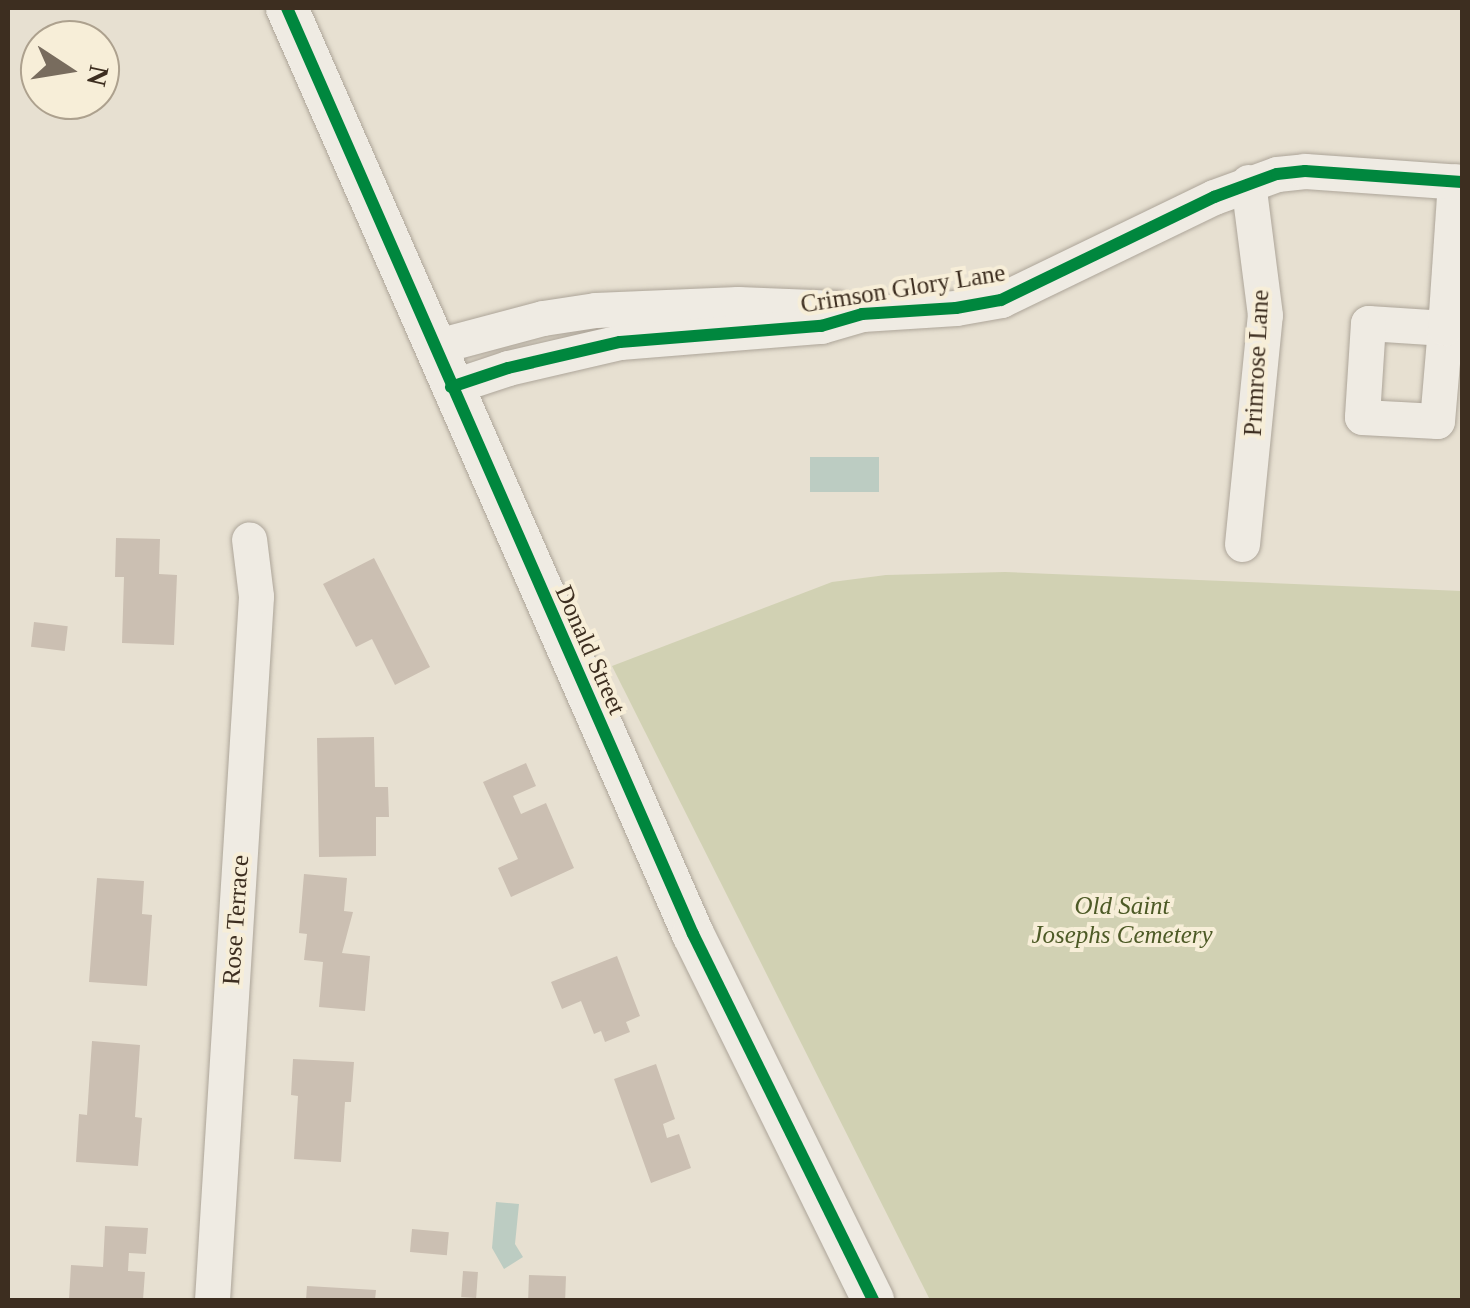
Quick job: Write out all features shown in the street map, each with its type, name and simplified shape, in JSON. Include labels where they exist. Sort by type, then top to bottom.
[{"type":"street","name":"Donald Street","points":[[287,8],[693,934],[873,1300]]},
{"type":"street","name":"Crimson Glory Lane","points":[[434,348],[543,318],[594,310],[787,304],[862,314],[956,308],[1021,293],[1248,182],[1304,171],[1459,181]]},
{"type":"street","points":[[1444,328],[1459,181]]},
{"type":"street","name":"Primrose Lane","points":[[1242,544],[1264,315],[1248,182]]},
{"type":"street","name":"Crimson Glory Lane","points":[[450,387],[577,350],[662,337],[822,326],[862,314]]},
{"type":"street","name":"Rose Terrace","points":[[212,1300],[256,596],[250,539]]},
{"type":"green space","name":"Old Saint Josephs Cemetery","points":[[1005,572],[1462,591],[1462,1300],[930,1300],[612,666],[832,582],[886,575]]},
{"type":"shaded area","points":[[810,457],[879,457],[879,492],[810,492]]},
{"type":"shaded area","points":[[496,1202],[519,1204],[515,1244],[523,1257],[504,1269],[492,1248]]},
{"type":"building","points":[[116,538],[160,539],[159,574],[177,575],[174,645],[122,643],[124,577],[115,577]]},
{"type":"building","points":[[374,558],[430,667],[395,685],[372,639],[356,647],[323,584]]},
{"type":"building","points":[[34,622],[68,626],[65,651],[31,647]]},
{"type":"building","points":[[374,737],[375,787],[388,787],[389,817],[376,817],[376,856],[319,857],[317,738]]},
{"type":"building","points":[[526,763],[536,786],[513,796],[521,814],[546,803],[574,868],[511,897],[498,868],[518,859],[483,782]]},
{"type":"building","points":[[304,874],[347,878],[344,911],[353,912],[342,953],[370,956],[365,1011],[319,1007],[323,962],[304,960],[307,934],[299,933]]},
{"type":"building","points":[[97,878],[144,881],[142,914],[152,915],[147,986],[89,982]]},
{"type":"building","points":[[617,956],[640,1016],[626,1022],[630,1032],[605,1042],[601,1031],[594,1034],[581,1001],[562,1009],[551,982]]},
{"type":"building","points":[[92,1041],[140,1045],[135,1117],[142,1118],[138,1166],[76,1162],[79,1114],[87,1115]]},
{"type":"building","points":[[293,1059],[354,1062],[351,1102],[345,1102],[341,1162],[294,1159],[298,1096],[291,1095]]},
{"type":"building","points":[[656,1064],[675,1119],[663,1124],[667,1138],[679,1134],[691,1168],[651,1183],[614,1079]]},
{"type":"building","points":[[105,1226],[148,1228],[146,1254],[129,1253],[128,1271],[145,1272],[143,1300],[69,1300],[71,1265],[103,1267]]},
{"type":"building","points":[[412,1229],[449,1232],[447,1255],[410,1252]]},
{"type":"building","points":[[463,1271],[478,1272],[476,1298],[461,1297]]},
{"type":"building","points":[[529,1275],[566,1276],[565,1300],[528,1300]]},
{"type":"building","points":[[307,1286],[376,1290],[375,1300],[306,1300]]},
{"type":"cycle path","points":[[287,8],[693,934],[873,1300]]},
{"type":"cycle path","points":[[451,387],[508,368],[620,342],[821,326],[862,314],[956,308],[1001,300],[1214,197],[1277,174],[1305,171],[1462,182]]}]
